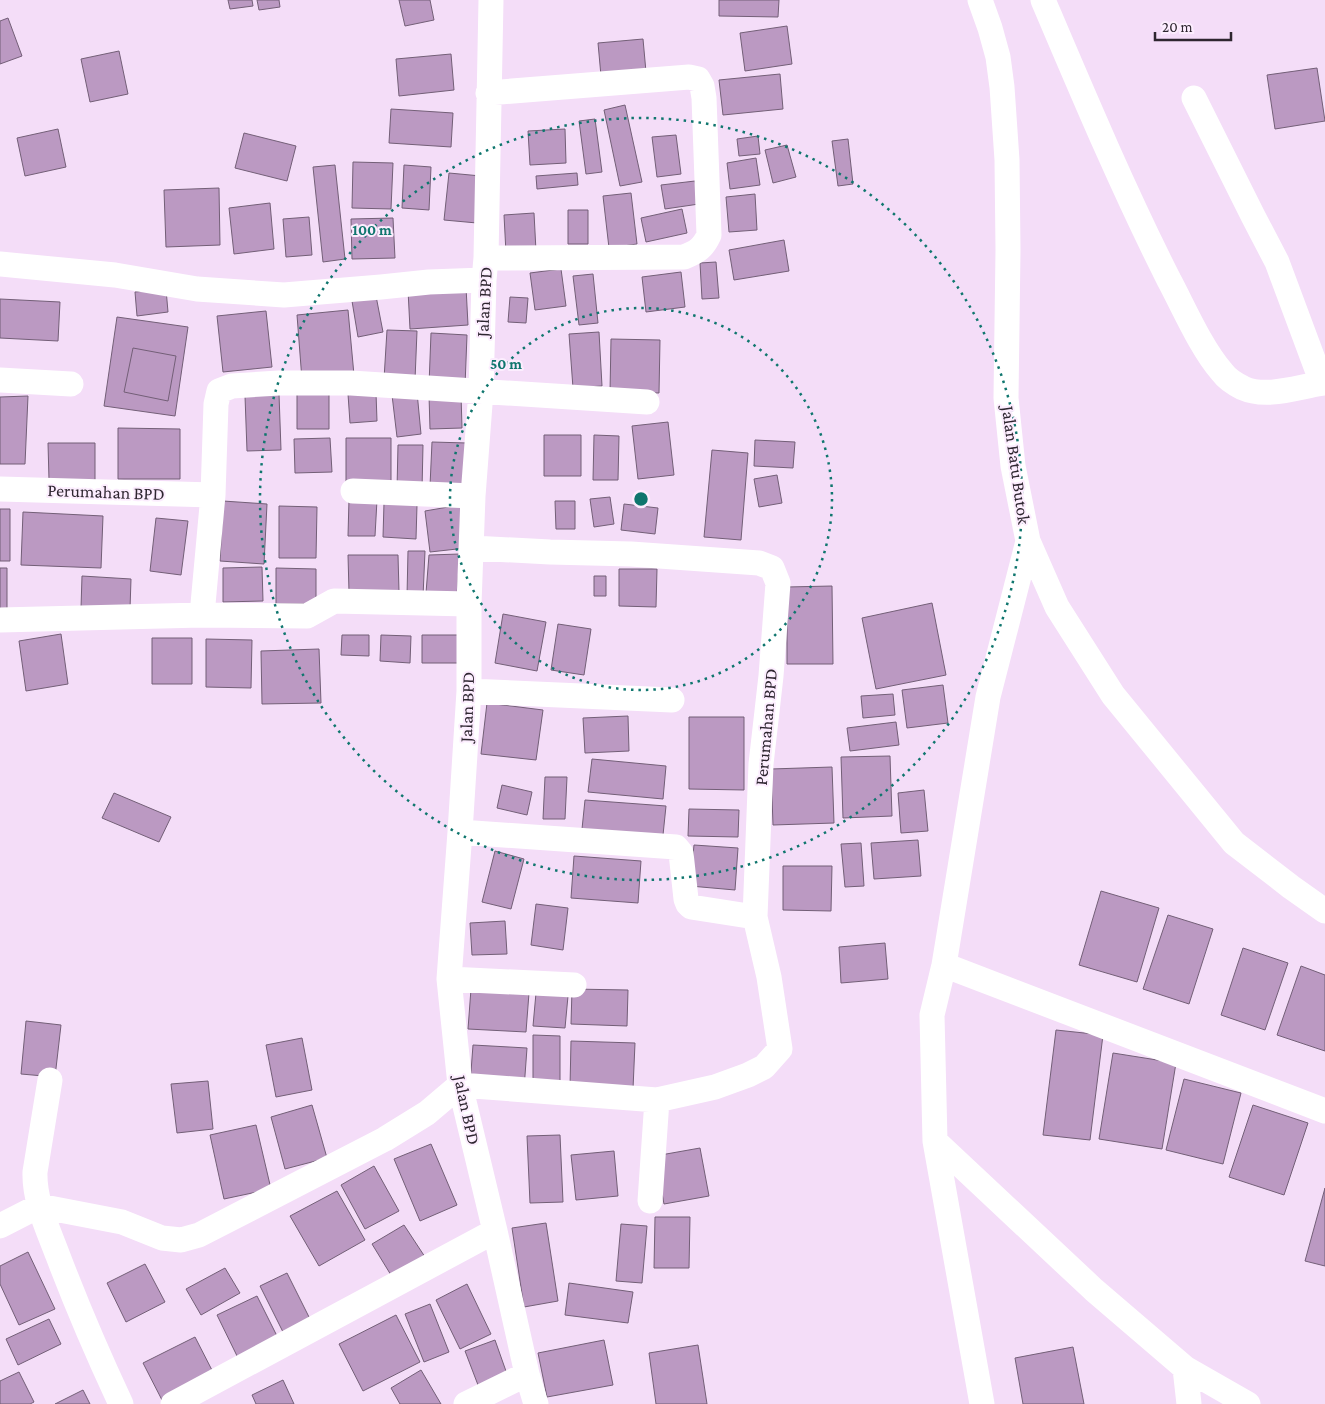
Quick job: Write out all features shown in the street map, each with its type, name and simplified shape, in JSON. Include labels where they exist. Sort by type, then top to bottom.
[{"type":"street","name":"Jalan BPD","points":[[491,0],[481,391],[473,496],[469,604],[469,691],[448,979],[460,1085],[527,1374],[536,1404]]},
{"type":"street","name":"Jalan Batu Butok","points":[[980,0],[998,57],[1002,87],[1007,160],[1008,232],[1006,398],[1012,466],[1028,541],[1057,607],[1113,695],[1234,843],[1290,887],[1325,911]]},
{"type":"street","points":[[1043,0],[1094,120],[1148,237],[1201,341],[1220,371],[1244,388],[1254,391],[1289,390],[1324,383],[1278,262],[1252,216],[1194,98]]},
{"type":"street","points":[[0,264],[115,275],[197,289],[284,295],[429,282],[485,269],[684,257],[698,252],[705,244],[709,235],[704,98],[702,86],[698,79],[689,77],[488,93]]},
{"type":"street","points":[[0,380],[71,384]]},
{"type":"street","points":[[202,615],[213,495],[216,404],[219,391],[232,386],[279,383],[351,383],[647,402]]},
{"type":"street","name":"Perumahan BPD","points":[[0,489],[213,495]]},
{"type":"street","points":[[353,491],[473,496]]},
{"type":"street","points":[[982,1404],[935,1141],[932,1015],[944,964],[988,697],[1028,541]]},
{"type":"street","name":"Perumahan BPD","points":[[472,548],[630,554],[759,563],[772,568],[778,583],[771,676],[761,764],[755,916],[769,977],[780,1049],[764,1067],[748,1075],[715,1087],[657,1100]]},
{"type":"street","points":[[0,620],[202,615],[307,616],[334,602],[469,604]]},
{"type":"street","points":[[469,691],[672,700]]},
{"type":"street","points":[[460,832],[676,846],[681,853],[686,900],[691,907],[755,916]]},
{"type":"street","points":[[944,964],[1325,1110]]},
{"type":"street","points":[[448,979],[574,985]]},
{"type":"street","points":[[50,1080],[34,1181],[39,1206],[81,1316],[121,1404]]},
{"type":"street","points":[[0,1226],[39,1206],[122,1222],[162,1238],[181,1240],[199,1235],[385,1139],[427,1113],[460,1085],[657,1100],[650,1201]]},
{"type":"street","points":[[935,1141],[1094,1290],[1185,1368],[1248,1404]]},
{"type":"street","points":[[173,1404],[495,1231]]},
{"type":"street","points":[[1185,1368],[1189,1404]]},
{"type":"street","points":[[466,1404],[527,1374]]},
{"type":"building","points":[[228,0],[252,0],[253,6],[230,9]]},
{"type":"building","points":[[257,0],[279,0],[280,7],[259,10]]},
{"type":"building","points":[[399,0],[430,0],[434,20],[405,26]]},
{"type":"building","points":[[719,0],[779,0],[778,17],[719,16]]},
{"type":"building","points":[[8,18],[22,56],[0,64],[0,21]]},
{"type":"building","points":[[787,26],[792,64],[745,71],[740,33]]},
{"type":"building","points":[[643,39],[646,72],[601,76],[598,43]]},
{"type":"building","points":[[119,51],[128,94],[90,102],[81,59]]},
{"type":"building","points":[[451,54],[454,90],[399,96],[396,59]]},
{"type":"building","points":[[1317,68],[1325,121],[1275,129],[1267,75]]},
{"type":"building","points":[[780,74],[783,109],[723,115],[719,80]]},
{"type":"building","points":[[625,105],[642,182],[620,186],[604,110]]},
{"type":"building","points":[[391,109],[453,113],[451,147],[389,143]]},
{"type":"building","points":[[595,119],[602,172],[586,174],[579,121]]},
{"type":"building","points":[[58,129],[66,167],[25,176],[17,138]]},
{"type":"building","points":[[565,129],[566,163],[530,165],[528,131]]},
{"type":"building","points":[[244,133],[296,146],[287,181],[235,168]]},
{"type":"building","points":[[676,135],[681,174],[657,177],[652,137]]},
{"type":"building","points":[[758,136],[760,154],[739,156],[737,139]]},
{"type":"building","points":[[848,139],[853,184],[838,186],[832,141]]},
{"type":"building","points":[[787,145],[796,177],[773,183],[765,150]]},
{"type":"building","points":[[756,158],[760,185],[730,189],[727,163]]},
{"type":"building","points":[[353,162],[393,163],[391,209],[352,208]]},
{"type":"building","points":[[335,165],[345,259],[323,262],[313,167]]},
{"type":"building","points":[[404,165],[431,167],[429,210],[402,208]]},
{"type":"building","points":[[449,173],[481,176],[477,223],[444,220]]},
{"type":"building","points":[[577,173],[578,185],[537,189],[536,176]]},
{"type":"building","points":[[695,181],[699,204],[665,209],[661,185]]},
{"type":"building","points":[[219,188],[220,245],[166,247],[164,190]]},
{"type":"building","points":[[631,193],[637,244],[609,248],[603,196]]},
{"type":"building","points":[[755,194],[757,230],[729,232],[726,197]]},
{"type":"building","points":[[270,203],[274,249],[234,254],[229,208]]},
{"type":"building","points":[[682,209],[687,233],[646,242],[641,218]]},
{"type":"building","points":[[568,210],[588,210],[588,244],[568,244]]},
{"type":"building","points":[[534,213],[536,251],[506,253],[504,215]]},
{"type":"building","points":[[309,217],[312,255],[286,257],[283,219]]},
{"type":"building","points":[[393,218],[395,258],[352,259],[351,219]]},
{"type":"building","points":[[784,240],[789,271],[734,280],[729,250]]},
{"type":"building","points":[[716,262],[719,298],[702,299],[700,263]]},
{"type":"building","points":[[561,269],[566,306],[535,310],[530,273]]},
{"type":"building","points":[[681,272],[685,307],[646,312],[642,277]]},
{"type":"building","points":[[593,274],[598,323],[579,325],[573,276]]},
{"type":"building","points":[[466,287],[468,325],[410,329],[408,290]]},
{"type":"building","points":[[166,289],[168,312],[137,316],[135,292]]},
{"type":"building","points":[[376,296],[383,332],[358,337],[352,301]]},
{"type":"building","points":[[510,297],[528,298],[526,323],[508,322]]},
{"type":"building","points":[[0,299],[60,302],[58,341],[0,338]]},
{"type":"building","points":[[348,310],[354,375],[302,380],[297,315]]},
{"type":"building","points":[[266,311],[272,367],[223,372],[217,316]]},
{"type":"building","points":[[117,317],[188,327],[175,416],[104,406]]},
{"type":"building","points":[[387,330],[417,331],[415,380],[384,379]]},
{"type":"building","points":[[599,332],[602,386],[573,388],[569,334]]},
{"type":"building","points":[[431,333],[467,335],[465,386],[429,385]]},
{"type":"building","points":[[611,339],[660,340],[659,393],[610,392]]},
{"type":"building","points":[[133,348],[176,356],[168,401],[124,392]]},
{"type":"building","points":[[417,392],[421,434],[397,437],[392,395]]},
{"type":"building","points":[[297,393],[329,393],[329,429],[297,429]]},
{"type":"building","points":[[376,393],[377,421],[350,423],[348,394]]},
{"type":"building","points":[[279,394],[281,450],[247,451],[245,396]]},
{"type":"building","points":[[461,394],[462,428],[430,429],[429,395]]},
{"type":"building","points":[[28,396],[25,464],[0,464],[0,397]]},
{"type":"building","points":[[668,422],[674,475],[638,479],[632,426]]},
{"type":"building","points":[[118,428],[180,429],[180,479],[118,479]]},
{"type":"building","points":[[544,435],[581,435],[581,476],[544,476]]},
{"type":"building","points":[[594,435],[619,436],[618,480],[593,480]]},
{"type":"building","points":[[330,438],[332,472],[295,473],[294,439]]},
{"type":"building","points":[[346,438],[391,438],[391,483],[346,483]]},
{"type":"building","points":[[755,440],[795,442],[793,468],[754,466]]},
{"type":"building","points":[[432,442],[467,443],[464,487],[430,486]]},
{"type":"building","points":[[48,443],[95,443],[95,480],[49,480]]},
{"type":"building","points":[[398,445],[423,445],[422,490],[397,489]]},
{"type":"building","points":[[712,450],[748,453],[741,540],[704,537]]},
{"type":"building","points":[[777,475],[782,503],[759,507],[754,479]]},
{"type":"building","points":[[610,497],[614,524],[594,527],[590,499]]},
{"type":"building","points":[[349,499],[377,500],[375,536],[348,536]]},
{"type":"building","points":[[223,501],[267,504],[264,564],[220,561]]},
{"type":"building","points":[[555,501],[575,501],[575,529],[556,529]]},
{"type":"building","points":[[384,503],[417,505],[416,539],[383,537]]},
{"type":"building","points":[[624,504],[658,508],[655,534],[621,530]]},
{"type":"building","points":[[460,505],[466,548],[430,552],[425,511]]},
{"type":"building","points":[[279,506],[317,507],[316,558],[279,558]]},
{"type":"building","points":[[0,509],[10,509],[10,561],[0,561]]},
{"type":"building","points":[[23,512],[103,516],[101,568],[21,565]]},
{"type":"building","points":[[156,518],[188,521],[181,575],[150,571]]},
{"type":"building","points":[[408,551],[425,551],[423,597],[407,596]]},
{"type":"building","points":[[460,554],[457,595],[426,593],[429,555]]},
{"type":"building","points":[[348,555],[398,555],[399,592],[349,592]]},
{"type":"building","points":[[262,567],[263,601],[223,602],[223,568]]},
{"type":"building","points":[[0,568],[7,568],[7,609],[0,609]]},
{"type":"building","points":[[276,568],[316,569],[316,604],[276,604]]},
{"type":"building","points":[[619,569],[657,569],[656,607],[619,606]]},
{"type":"building","points":[[82,576],[131,579],[130,609],[81,608]]},
{"type":"building","points":[[594,576],[606,576],[606,596],[594,596]]},
{"type":"building","points":[[832,586],[833,664],[787,664],[787,587]]},
{"type":"building","points":[[932,603],[946,675],[876,689],[862,618]]},
{"type":"building","points":[[503,614],[546,622],[537,671],[495,663]]},
{"type":"building","points":[[558,624],[591,629],[584,675],[551,670]]},
{"type":"building","points":[[61,634],[68,684],[26,691],[19,641]]},
{"type":"building","points":[[342,635],[369,635],[369,656],[341,655]]},
{"type":"building","points":[[381,635],[411,636],[410,663],[380,661]]},
{"type":"building","points":[[422,635],[458,635],[458,663],[422,663]]},
{"type":"building","points":[[152,638],[192,638],[192,684],[152,684]]},
{"type":"building","points":[[206,639],[252,640],[251,688],[206,687]]},
{"type":"building","points":[[319,649],[321,703],[262,704],[261,651]]},
{"type":"building","points":[[943,685],[948,723],[907,728],[902,690]]},
{"type":"building","points":[[893,694],[895,715],[863,718],[861,696]]},
{"type":"building","points":[[487,703],[543,710],[536,760],[481,754]]},
{"type":"building","points":[[628,716],[629,751],[585,753],[583,718]]},
{"type":"building","points":[[689,717],[744,717],[744,790],[689,789]]},
{"type":"building","points":[[896,722],[899,745],[850,751],[847,728]]},
{"type":"building","points":[[890,756],[892,816],[843,818],[841,757]]},
{"type":"building","points":[[592,759],[666,766],[663,799],[588,792]]},
{"type":"building","points":[[832,767],[834,823],[773,825],[771,769]]},
{"type":"building","points":[[545,777],[567,777],[565,819],[543,819]]},
{"type":"building","points":[[502,785],[532,792],[527,815],[497,808]]},
{"type":"building","points":[[924,790],[928,831],[901,833],[898,793]]},
{"type":"building","points":[[114,793],[171,817],[159,842],[102,818]]},
{"type":"building","points":[[585,800],[666,806],[663,835],[582,829]]},
{"type":"building","points":[[689,809],[739,810],[738,837],[688,836]]},
{"type":"building","points":[[918,840],[921,876],[874,879],[871,843]]},
{"type":"building","points":[[861,843],[864,886],[845,887],[841,844]]},
{"type":"building","points":[[694,845],[738,848],[735,890],[690,886]]},
{"type":"building","points":[[495,851],[524,859],[511,909],[482,902]]},
{"type":"building","points":[[574,856],[641,861],[638,903],[571,898]]},
{"type":"building","points":[[783,866],[832,866],[831,911],[783,910]]},
{"type":"building","points":[[1101,891],[1159,908],[1137,982],[1079,965]]},
{"type":"building","points":[[536,904],[568,908],[563,950],[531,945]]},
{"type":"building","points":[[1168,915],[1213,929],[1189,1004],[1143,989]]},
{"type":"building","points":[[505,921],[507,954],[472,955],[470,923]]},
{"type":"building","points":[[885,943],[888,979],[841,983],[839,947]]},
{"type":"building","points":[[1243,948],[1288,963],[1265,1030],[1221,1015]]},
{"type":"building","points":[[1301,966],[1325,975],[1325,1051],[1277,1035]]},
{"type":"building","points":[[471,989],[529,993],[526,1032],[468,1029]]},
{"type":"building","points":[[572,989],[628,990],[627,1026],[571,1024]]},
{"type":"building","points":[[536,993],[568,996],[565,1028],[533,1026]]},
{"type":"building","points":[[26,1021],[61,1025],[55,1077],[21,1074]]},
{"type":"building","points":[[1056,1030],[1103,1035],[1090,1140],[1043,1135]]},
{"type":"building","points":[[533,1035],[560,1036],[560,1090],[533,1089]]},
{"type":"building","points":[[302,1038],[312,1090],[276,1097],[266,1045]]},
{"type":"building","points":[[571,1041],[635,1043],[633,1089],[570,1087]]},
{"type":"building","points":[[473,1045],[527,1048],[524,1089],[470,1085]]},
{"type":"building","points":[[1113,1053],[1176,1063],[1162,1149],[1099,1139]]},
{"type":"building","points":[[1184,1079],[1241,1093],[1223,1164],[1166,1150]]},
{"type":"building","points":[[208,1081],[213,1129],[177,1133],[171,1084]]},
{"type":"building","points":[[312,1105],[327,1158],[285,1169],[271,1117]]},
{"type":"building","points":[[1253,1105],[1308,1123],[1284,1195],[1229,1177]]},
{"type":"building","points":[[256,1125],[271,1189],[224,1199],[210,1135]]},
{"type":"building","points":[[560,1135],[563,1202],[530,1203],[527,1136]]},
{"type":"building","points":[[431,1144],[457,1205],[420,1221],[394,1159]]},
{"type":"building","points":[[700,1148],[709,1196],[664,1204],[655,1156]]},
{"type":"building","points":[[614,1151],[618,1196],[576,1200],[571,1155]]},
{"type":"building","points":[[374,1166],[399,1211],[365,1229],[341,1185]]},
{"type":"building","points":[[1325,1188],[1325,1266],[1305,1261]]},
{"type":"building","points":[[337,1191],[365,1240],[319,1266],[290,1216]]},
{"type":"building","points":[[655,1217],[690,1217],[689,1268],[654,1268]]},
{"type":"building","points":[[546,1223],[558,1301],[524,1307],[512,1228]]},
{"type":"building","points":[[621,1224],[647,1226],[642,1283],[616,1281]]},
{"type":"building","points":[[404,1225],[427,1260],[394,1280],[372,1244]]},
{"type":"building","points":[[28,1252],[55,1309],[19,1325],[0,1284],[0,1266]]},
{"type":"building","points":[[145,1264],[165,1302],[126,1322],[107,1283]]},
{"type":"building","points":[[225,1268],[240,1293],[201,1315],[186,1289]]},
{"type":"building","points":[[287,1273],[313,1325],[286,1338],[260,1286]]},
{"type":"building","points":[[569,1283],[633,1292],[628,1323],[565,1315]]},
{"type":"building","points":[[467,1284],[491,1334],[460,1349],[436,1300]]},
{"type":"building","points":[[257,1296],[279,1340],[239,1360],[217,1315]]},
{"type":"building","points":[[430,1304],[449,1352],[424,1362],[405,1314]]},
{"type":"building","points":[[396,1315],[420,1362],[363,1391],[339,1344]]},
{"type":"building","points":[[49,1319],[61,1344],[18,1365],[6,1339]]},
{"type":"building","points":[[195,1337],[215,1376],[163,1402],[143,1363]]},
{"type":"building","points":[[495,1340],[507,1374],[478,1385],[465,1351]]},
{"type":"building","points":[[604,1340],[613,1385],[547,1397],[538,1353]]},
{"type":"building","points":[[698,1345],[707,1404],[656,1404],[649,1353]]},
{"type":"building","points":[[1073,1347],[1084,1404],[1023,1404],[1015,1358]]},
{"type":"building","points":[[421,1370],[441,1404],[400,1404],[391,1388]]},
{"type":"building","points":[[19,1372],[34,1402],[30,1404],[0,1404],[0,1381]]},
{"type":"building","points":[[283,1380],[294,1404],[256,1404],[252,1395]]},
{"type":"building","points":[[83,1390],[90,1404],[55,1404]]}]
